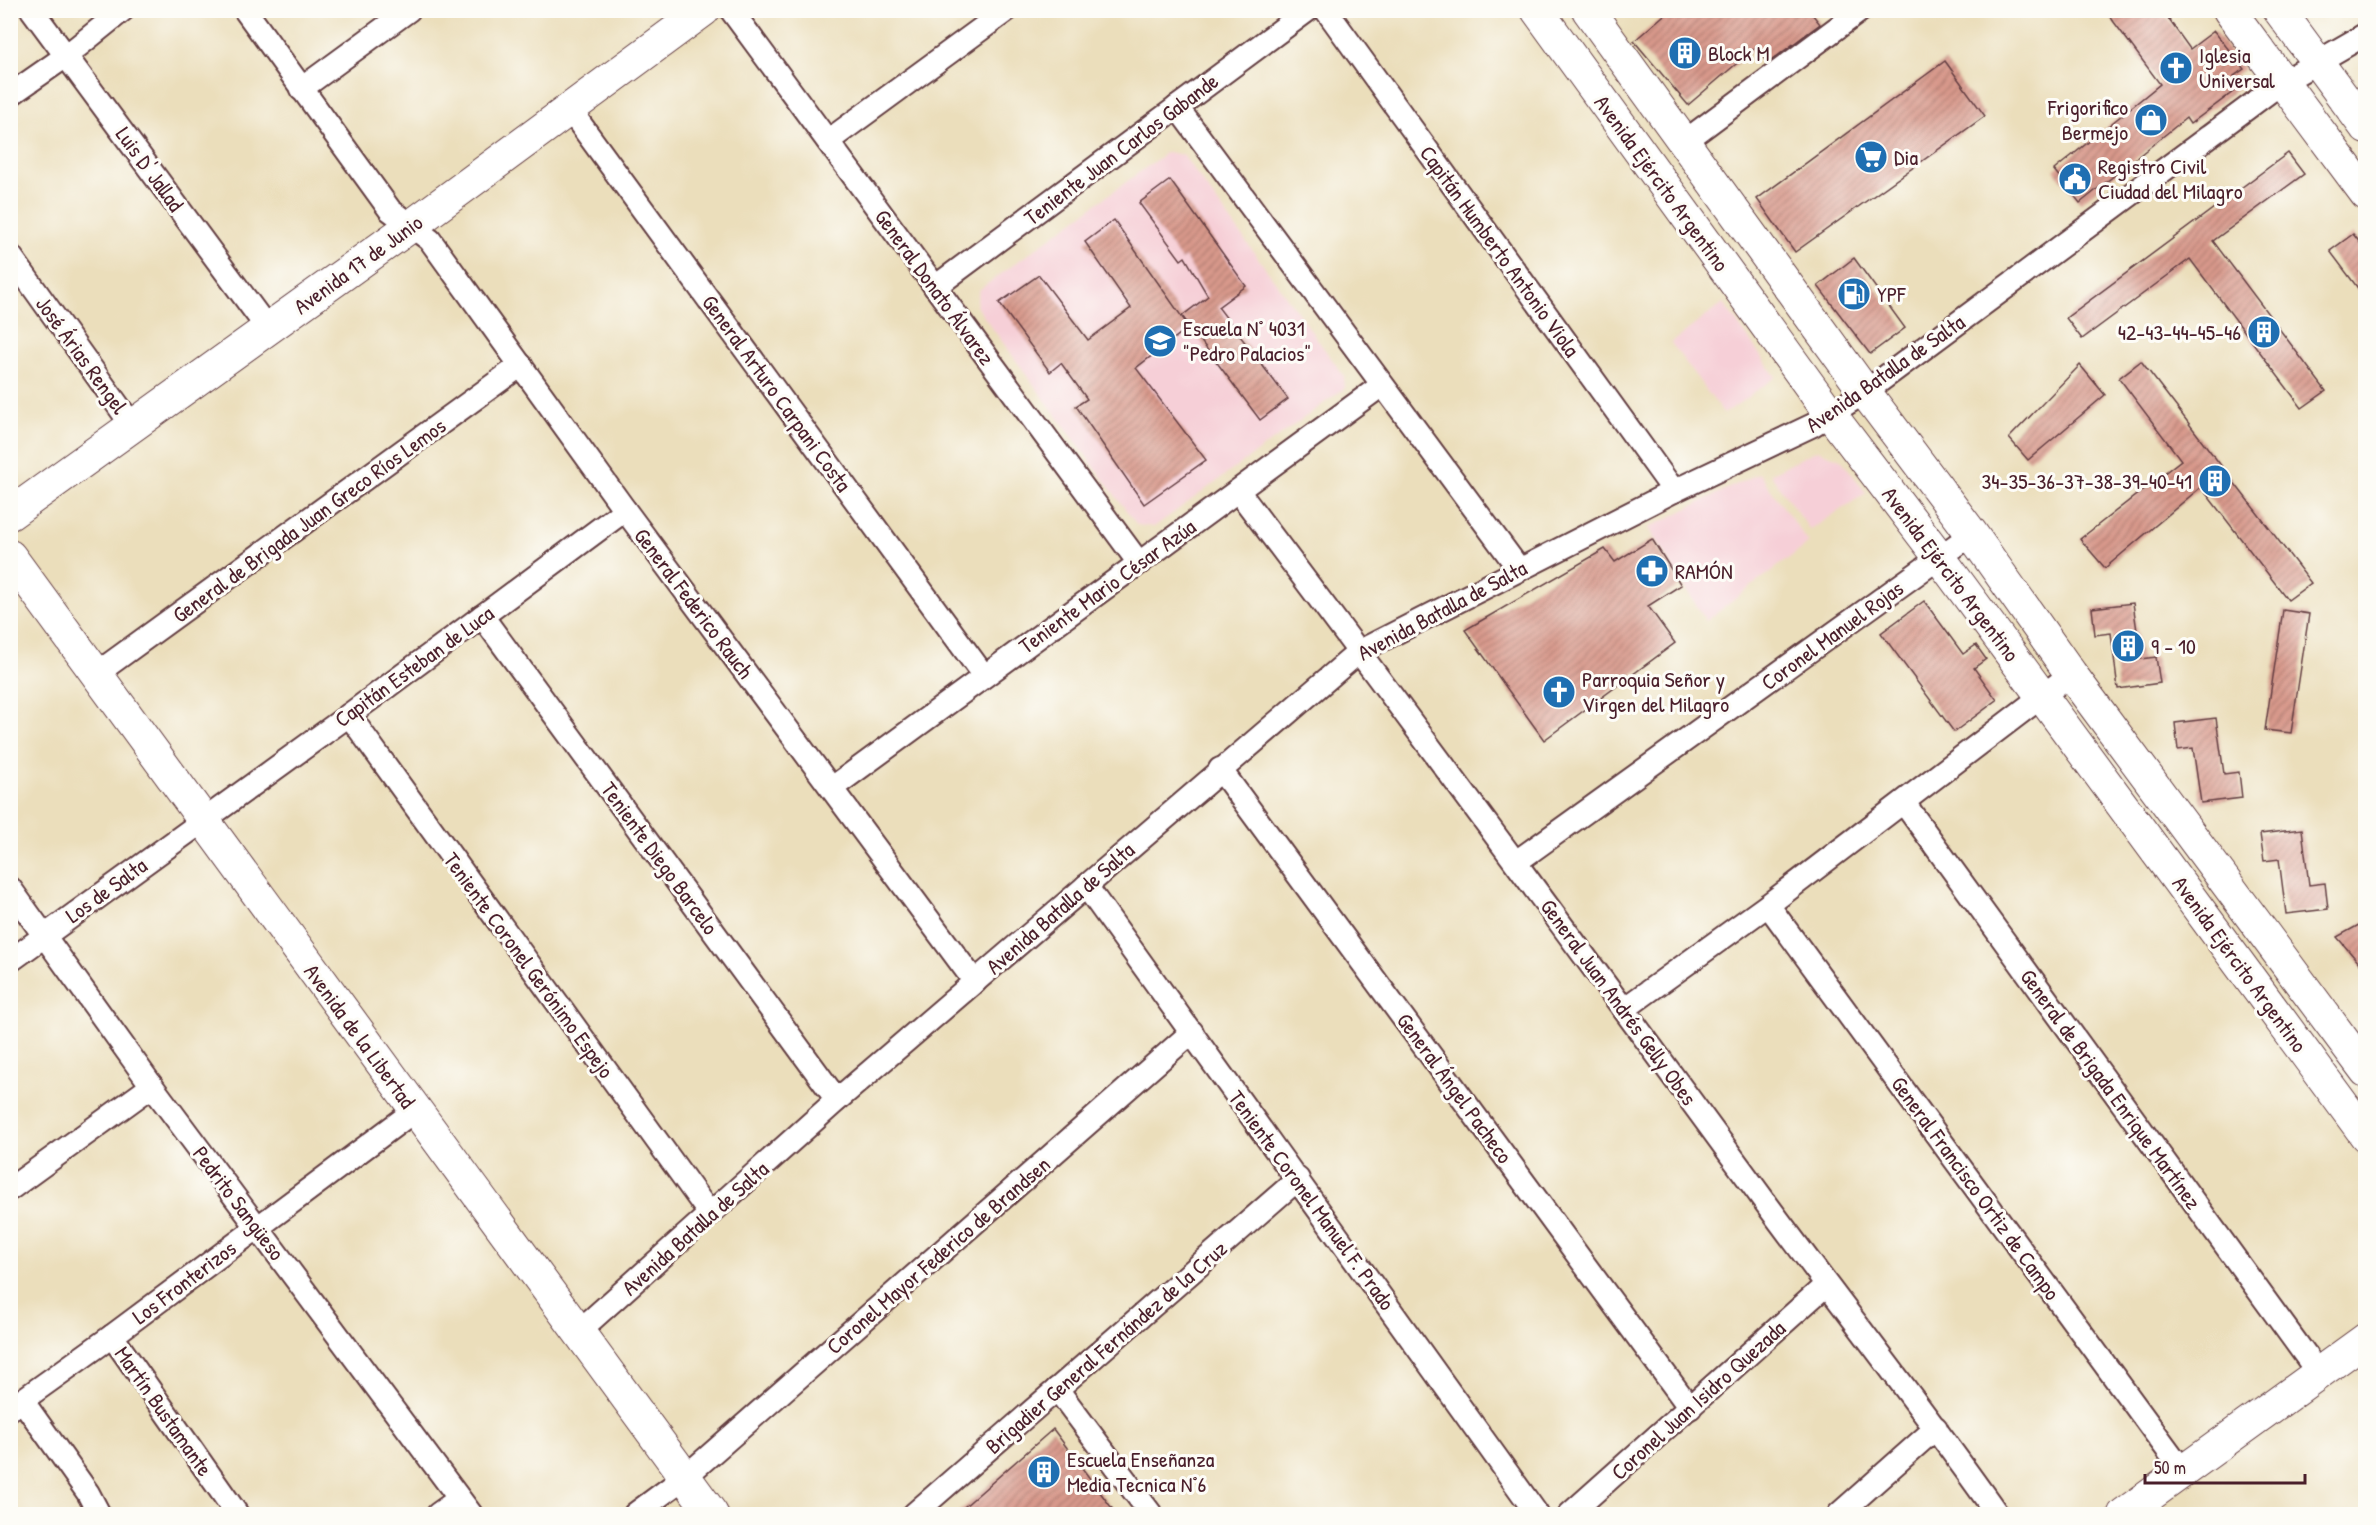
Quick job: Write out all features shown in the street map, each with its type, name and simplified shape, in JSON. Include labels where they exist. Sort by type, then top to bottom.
[{"type":"street","name":"Luis D' Jallad","points":[[32,10],[268,329]]},
{"type":"street","points":[[10,96],[66,56],[123,10]]},
{"type":"street","name":"General Federico Rauch","points":[[245,10],[390,210],[430,240],[625,510],[975,982]]},
{"type":"street","points":[[301,89],[409,10]]},
{"type":"street","name":"Avenida 17 de Junio","points":[[10,514],[411,226],[704,10]]},
{"type":"street","name":"General Donato Álvarez","points":[[731,10],[1139,563]]},
{"type":"street","points":[[828,141],[1007,10]]},
{"type":"street","name":"Teniente Juan Carlos Gabande","points":[[935,287],[1308,10]]},
{"type":"street","name":"Capitán Humberto Antonio Viola","points":[[1326,10],[1674,491]]},
{"type":"street","name":"Avenida Ejército Argentino","points":[[1538,10],[1831,415],[1940,558],[2366,1136]]},
{"type":"street","name":"Avenida Ejército Argentino","points":[[1588,10],[1865,392],[1972,534],[2071,674],[2366,1071]]},
{"type":"street","points":[[1684,142],[1861,10]]},
{"type":"street","points":[[2229,10],[2281,83],[2366,194]]},
{"type":"street","points":[[2278,10],[2366,128]]},
{"type":"street","name":"Avenida Batalla de Salta","points":[[578,1332],[837,1100],[1360,651],[1674,491],[1831,415],[2281,83],[2366,34]]},
{"type":"street","points":[[1177,107],[1519,569]]},
{"type":"street","name":"General Arturo Carpani Costa","points":[[570,110],[984,676]]},
{"type":"street","name":"José Árias Rengel","points":[[10,255],[132,425]]},
{"type":"street","name":"General de Brigada Juan Greco Ríos Lemos","points":[[96,674],[521,365]]},
{"type":"street","name":"Teniente Mario César Azúa","points":[[832,788],[1382,385]]},
{"type":"street","name":"General Juan Andrés Gelly Obes","points":[[1238,491],[1360,651],[1826,1285],[1936,1428],[1998,1515]]},
{"type":"street","name":"Capitán Esteban de Luca","points":[[202,820],[349,715],[625,510]]},
{"type":"street","name":"Coronel Manuel Rojas","points":[[1516,862],[1972,534]]},
{"type":"street","name":"Avenida de la Libertad","points":[[10,556],[712,1515]]},
{"type":"street","name":"Teniente Diego Barcelo","points":[[482,616],[837,1100]]},
{"type":"street","points":[[1624,1009],[1768,905],[2071,674]]},
{"type":"street","name":"Teniente Coronel Gerónimo Espejo","points":[[349,715],[710,1215]]},
{"type":"street","name":"General Ángel Pacheco","points":[[1220,769],[1690,1408]]},
{"type":"street","name":"General de Brigada Enrique Martínez","points":[[1904,803],[2319,1374]]},
{"type":"street","name":"Los de Salta","points":[[10,961],[202,820]]},
{"type":"street","name":"Teniente Coronel Manuel F. Prado","points":[[1086,886],[1537,1515]]},
{"type":"street","name":"Pedrito Sangüeso","points":[[10,888],[152,1086],[465,1507]]},
{"type":"street","name":"General Francisco Ortiz de Campo","points":[[1768,905],[2183,1471]]},
{"type":"street","name":"Coronel Mayor Federico de Brandsen","points":[[635,1515],[685,1477],[1192,1032]]},
{"type":"street","points":[[10,1189],[152,1086]]},
{"type":"street","name":"Los Fronterizos","points":[[16,1404],[112,1336],[414,1110]]},
{"type":"street","name":"Brigadier General Fernández de la Cruz","points":[[914,1515],[1298,1179]]},
{"type":"street","name":"Coronel Juan Isidro Quezada","points":[[1570,1515],[1826,1285]]},
{"type":"street","name":"Martín Bustamante","points":[[112,1336],[237,1515]]},
{"type":"street","points":[[2124,1515],[2366,1339]]},
{"type":"street","points":[[1057,1389],[1151,1515]]},
{"type":"street","points":[[16,1404],[88,1492],[99,1515]]},
{"type":"street","points":[[1839,1515],[1936,1428]]},
{"type":"street","points":[[438,1515],[465,1507]]},
{"type":"shaded area","name":"Escuela N° 4031 \"Pedro Palacios\"","points":[[1167,152],[1183,155],[1344,376],[1345,388],[1154,527],[1137,525],[976,306],[979,290]]},
{"type":"shaded area","points":[[1723,303],[1776,377],[1724,414],[1671,343]]},
{"type":"shaded area","points":[[1817,450],[1841,459],[1866,493],[1810,530],[1770,474]]},
{"type":"shaded area","points":[[1759,473],[1809,543],[1706,621],[1648,528]]},
{"type":"building","points":[[1670,10],[1809,10],[1820,24],[1768,63],[1756,47],[1688,105],[1634,41]]},
{"type":"building","points":[[2105,10],[2162,10],[2190,49],[2214,31],[2244,69],[2234,76],[2241,86],[2190,124],[2186,118],[2080,203],[2054,170],[2160,84]]},
{"type":"building","name":"Dia","points":[[1945,61],[1985,116],[1795,252],[1757,199]]},
{"type":"building","points":[[2288,153],[2304,174],[2213,241],[2326,391],[2302,408],[2190,259],[2082,339],[2066,318]]},
{"type":"building","points":[[1170,180],[1246,286],[1218,307],[1288,399],[1260,420],[1182,316],[1208,296],[1185,257],[1181,260],[1139,203]]},
{"type":"building","points":[[1114,220],[1189,327],[1136,368],[1206,460],[1144,504],[1076,406],[1087,399],[1061,363],[1050,372],[999,303],[1039,275],[1088,340],[1131,308],[1085,242]]},
{"type":"building","points":[[2353,234],[2366,250],[2366,299],[2330,251]]},
{"type":"building","points":[[1854,258],[1905,328],[1870,354],[1818,286]]},
{"type":"building","name":"34-35-36-37-38-39-40-41","points":[[2141,361],[2311,583],[2288,600],[2201,487],[2105,568],[2080,539],[2181,460],[2119,378]]},
{"type":"building","points":[[2080,365],[2105,395],[2028,460],[2009,438]]},
{"type":"building","name":"Parroquia Señor y Virgen del Milagro","points":[[1652,539],[1681,585],[1648,606],[1675,643],[1544,740],[1465,630],[1605,549],[1615,562]]},
{"type":"building","points":[[1924,601],[1963,654],[1976,645],[1986,659],[1974,668],[1997,700],[1954,732],[1881,633]]},
{"type":"building","name":"9 - 10","points":[[2133,603],[2141,659],[2156,657],[2160,683],[2118,689],[2111,633],[2095,635],[2092,608]]},
{"type":"building","points":[[2283,610],[2309,614],[2291,733],[2265,730]]},
{"type":"building","points":[[2216,718],[2224,774],[2239,772],[2242,798],[2201,803],[2193,748],[2178,750],[2175,723]]},
{"type":"building","points":[[2302,829],[2309,885],[2325,883],[2328,909],[2286,914],[2279,859],[2264,861],[2260,834]]},
{"type":"building","points":[[2366,921],[2366,971],[2337,937]]},
{"type":"building","name":"Escuela Enseñanza Media Tecnica N°6","points":[[1053,1429],[1117,1515],[955,1515]]},
{"type":"place","name":"Block M","points":[[1685,53]]},
{"type":"place","name":"Iglesia Universal","points":[[2176,68]]},
{"type":"place","name":"Frigorifico Bermejo","points":[[2151,120]]},
{"type":"place","name":"Dia","points":[[1871,157]]},
{"type":"place","name":"Registro Civil Ciudad del Milagro","points":[[2075,179]]},
{"type":"place","name":"YPF","points":[[1854,294]]},
{"type":"place","name":"42-43-44-45-46","points":[[2264,332]]},
{"type":"place","name":"Escuela N° 4031 \"Pedro Palacios\"","points":[[1160,341]]},
{"type":"place","name":"34-35-36-37-38-39-40-41","points":[[2215,481]]},
{"type":"place","name":"RAMÓN","points":[[1652,571]]},
{"type":"place","name":"9 - 10","points":[[2128,646]]},
{"type":"place","name":"Parroquia Señor y Virgen del Milagro","points":[[1559,692]]},
{"type":"place","name":"Escuela Enseñanza Media Tecnica N°6","points":[[1044,1472]]}]
